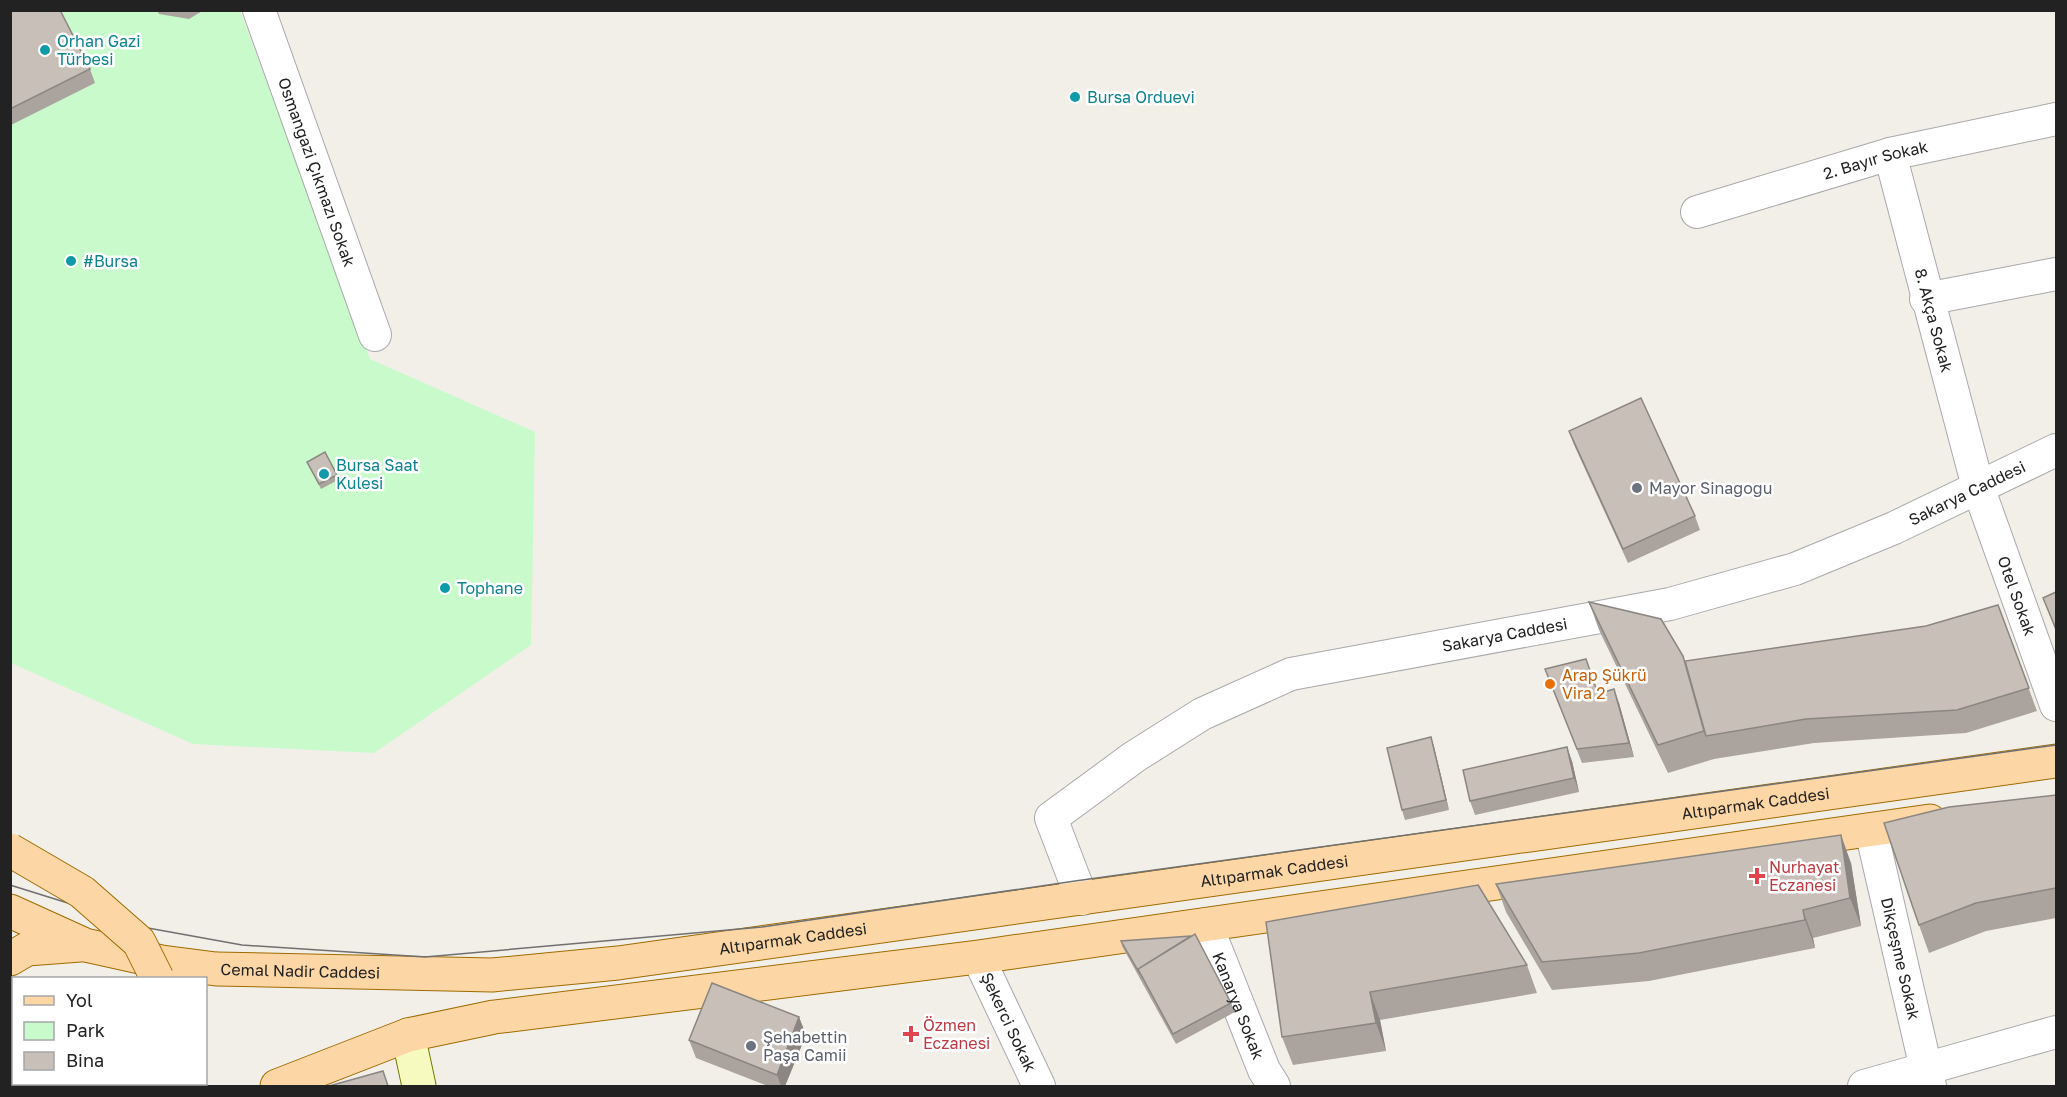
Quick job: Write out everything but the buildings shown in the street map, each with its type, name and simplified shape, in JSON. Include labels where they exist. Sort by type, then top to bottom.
[{"type":"main road","name":"Altıparmak Caddesi","points":[[492,975],[618,963],[2056,761]]},
{"type":"main road","points":[[277,1086],[408,1035],[494,1017],[978,957],[1964,816]]},
{"type":"main road","points":[[10,850],[82,892],[139,942],[165,973]]},
{"type":"main road","name":"Cemal Nadir Caddesi","points":[[10,911],[85,945],[165,973],[227,969],[492,975]]},
{"type":"main road","points":[[10,958],[27,949],[85,945]]},
{"type":"main road","points":[[408,1035],[419,1086]]},
{"type":"street","name":"Osmangazi Çıkmazı Sokak","points":[[259,10],[375,335]]},
{"type":"street","name":"2. Bayır Sokak","points":[[1697,212],[1890,154],[2056,119]]},
{"type":"street","name":"8. Akça Sokak","points":[[1890,154],[1926,299],[1978,487]]},
{"type":"street","points":[[1926,299],[2056,274]]},
{"type":"street","name":"Sakarya Caddesi","points":[[1082,899],[1051,818],[1134,757],[1221,705],[1291,674],[1670,604],[1784,572],[1894,528],[2056,450]]},
{"type":"street","name":"Otel Sokak","points":[[1978,487],[2056,705]]},
{"type":"street","name":"Dikçeşme Sokak","points":[[1871,830],[1927,1077]]},
{"type":"street","name":"Kanarya Sokak","points":[[1206,924],[1264,1070],[1274,1086]]},
{"type":"street","name":"Şekerci Sokak","points":[[978,957],[1039,1086]]},
{"type":"street","points":[[1864,1086],[1927,1077],[2056,1032]]},
{"type":"green space","points":[[11,11],[240,11],[370,359],[535,432],[531,645],[374,753],[193,744],[11,663]]},
{"type":"tram line","points":[[10,885],[148,928],[242,945],[425,957],[762,927],[1075,881],[2056,745]]},
{"type":"place","name":"Orhan Gazi Türbesi","points":[[45,50]]},
{"type":"place","name":"Bursa Orduevi","points":[[1075,97]]},
{"type":"place","name":"#Bursa","points":[[71,261]]},
{"type":"place","name":"Bursa Saat Kulesi","points":[[324,474]]},
{"type":"place","name":"Mayor Sinagogu","points":[[1637,488]]},
{"type":"place","name":"Tophane","points":[[445,588]]},
{"type":"place","name":"Arap Şükrü Vira 2","points":[[1550,684]]},
{"type":"place","name":"Nurhayat Eczanesi","points":[[1757,876]]},
{"type":"place","name":"Özmen Eczanesi","points":[[911,1034]]},
{"type":"place","name":"Şehabettin Paşa Camii","points":[[751,1046]]}]
